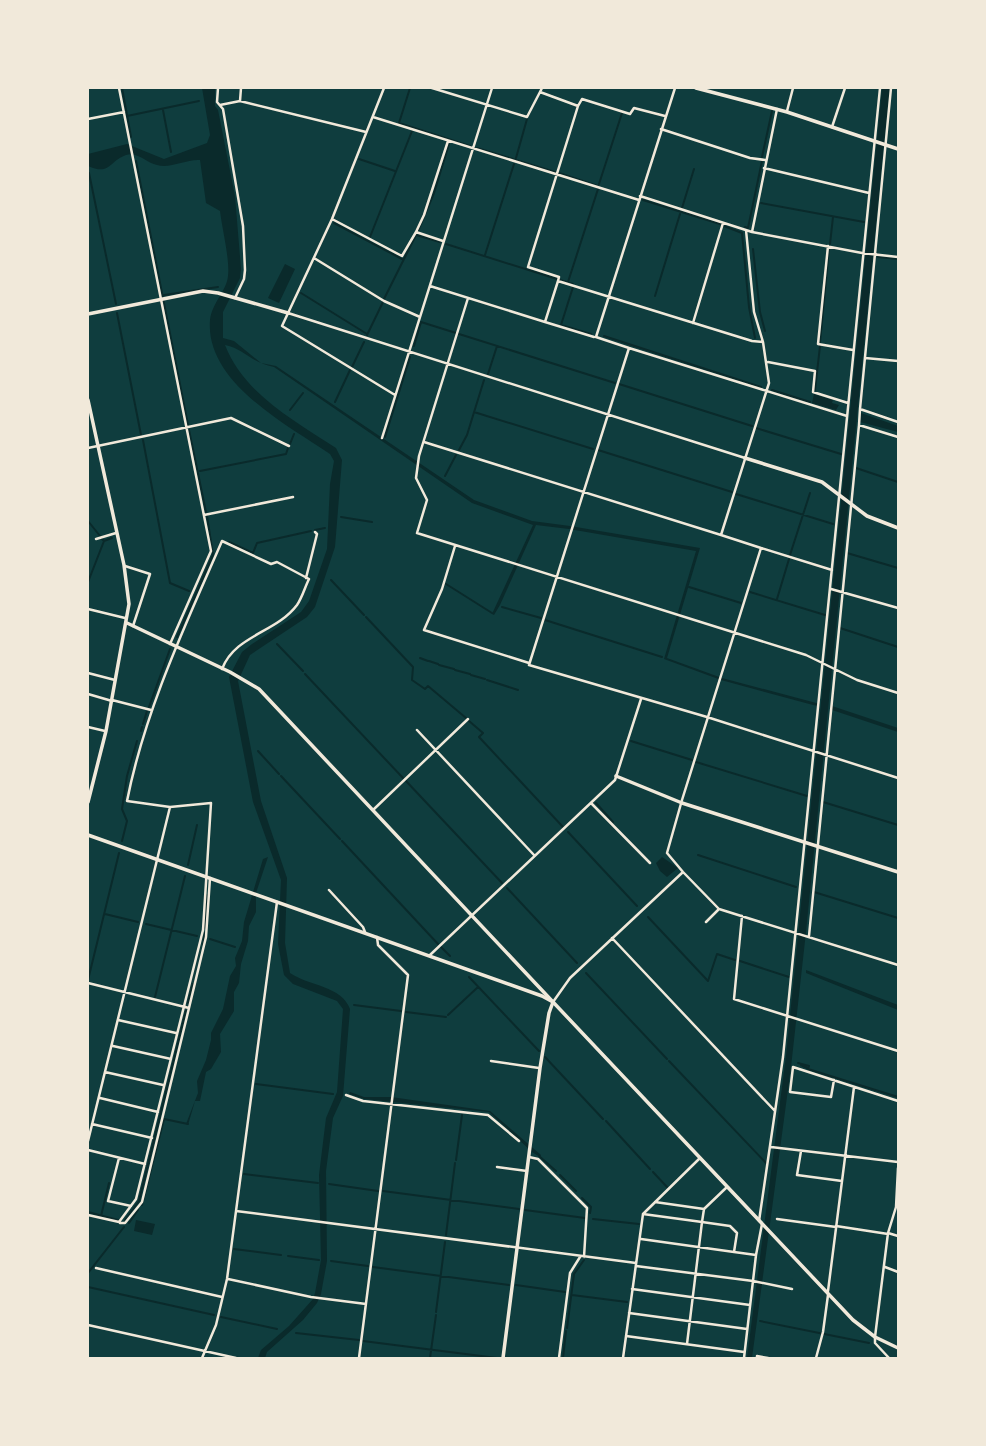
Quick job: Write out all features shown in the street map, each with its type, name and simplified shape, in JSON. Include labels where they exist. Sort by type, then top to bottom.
[{"type":"street","points":[[119,88],[210,556],[170,644]]},
{"type":"street","points":[[218,88],[217,102],[223,109],[243,226],[244,279],[233,297]]},
{"type":"street","points":[[240,101],[241,88]]},
{"type":"street","points":[[384,88],[332,219],[282,326],[396,395]]},
{"type":"street","points":[[432,88],[527,117],[542,88]]},
{"type":"street","points":[[382,438],[492,88]]},
{"type":"street","points":[[596,337],[675,88]]},
{"type":"street","points":[[696,88],[787,112],[898,149]]},
{"type":"street","points":[[787,112],[793,88]]},
{"type":"street","points":[[832,127],[845,88]]},
{"type":"street","points":[[744,1359],[782,1064],[880,88]]},
{"type":"street","points":[[808,936],[891,88]]},
{"type":"street","points":[[540,92],[578,106]]},
{"type":"street","points":[[545,322],[559,277],[528,267],[582,99],[630,114],[634,108],[665,116]]},
{"type":"street","points":[[219,105],[240,101],[366,132]]},
{"type":"street","points":[[752,232],[777,109]]},
{"type":"street","points":[[88,119],[124,112]]},
{"type":"street","points":[[373,117],[556,175],[752,232],[898,257]]},
{"type":"street","points":[[661,129],[750,158],[765,160]]},
{"type":"street","points":[[332,219],[402,256],[424,215],[448,141]]},
{"type":"street","points":[[764,168],[869,193]]},
{"type":"street","points":[[693,323],[723,223]]},
{"type":"street","points":[[721,535],[769,377],[754,312],[746,230]]},
{"type":"street","points":[[416,232],[443,241]]},
{"type":"street","points":[[828,246],[818,344],[853,350]]},
{"type":"street","points":[[313,258],[384,301],[419,317]]},
{"type":"street","points":[[558,281],[751,341],[763,342]]},
{"type":"street","points":[[429,286],[847,416]]},
{"type":"street","points":[[88,314],[202,291],[218,293],[813,478],[875,520],[898,528]]},
{"type":"street","points":[[468,298],[419,461],[416,478],[427,500],[417,533],[806,655],[857,680],[898,694]]},
{"type":"street","points":[[529,663],[629,348]]},
{"type":"street","points":[[865,358],[898,361]]},
{"type":"street","points":[[767,362],[815,371],[813,392],[848,404]]},
{"type":"street","points":[[88,400],[124,565],[129,604],[106,731],[88,802]]},
{"type":"street","points":[[860,409],[898,422]]},
{"type":"street","points":[[88,448],[231,418],[289,446]]},
{"type":"street","points":[[859,425],[898,437]]},
{"type":"street","points":[[424,442],[832,570]]},
{"type":"street","points":[[204,515],[293,497]]},
{"type":"street","points":[[306,578],[317,534],[315,532]]},
{"type":"street","points":[[96,539],[117,533]]},
{"type":"street","points":[[119,1222],[136,1199],[203,930],[211,803],[170,807],[127,801],[140,744],[152,710],[222,541],[271,564],[277,562],[309,579],[299,603],[289,614],[236,647],[227,656],[222,669]]},
{"type":"street","points":[[455,545],[442,589],[424,630],[898,778]]},
{"type":"street","points":[[761,548],[667,853],[719,909],[898,965]]},
{"type":"street","points":[[124,565],[150,574],[133,626]]},
{"type":"street","points":[[831,589],[898,608]]},
{"type":"street","points":[[88,609],[127,621],[259,689],[853,1320],[875,1337],[898,1348]]},
{"type":"street","points":[[88,673],[116,681]]},
{"type":"street","points":[[88,694],[152,710]]},
{"type":"street","points":[[430,956],[616,776],[641,699]]},
{"type":"street","points":[[373,810],[468,719]]},
{"type":"street","points":[[88,727],[106,731]]},
{"type":"street","points":[[417,730],[535,856]]},
{"type":"street","points":[[616,776],[682,803],[898,872]]},
{"type":"street","points":[[591,803],[650,863]]},
{"type":"street","points":[[88,1141],[170,807]]},
{"type":"street","points":[[88,835],[553,1002]]},
{"type":"street","points":[[503,1359],[540,1068],[553,1002],[570,978],[683,872]]},
{"type":"street","points":[[88,1221],[88,1215],[125,1223],[142,1202],[206,937],[207,877]]},
{"type":"street","points":[[329,890],[363,927],[365,933]]},
{"type":"street","points":[[202,1359],[207,1352],[227,1279],[278,902]]},
{"type":"street","points":[[706,922],[719,909]]},
{"type":"street","points":[[742,916],[734,999],[898,1051]]},
{"type":"street","points":[[359,1359],[408,975],[378,945],[377,937]]},
{"type":"street","points":[[612,938],[775,1111]]},
{"type":"street","points":[[88,983],[189,1008]]},
{"type":"street","points":[[118,1020],[177,1033]]},
{"type":"street","points":[[112,1045],[171,1059]]},
{"type":"street","points":[[491,1061],[540,1068]]},
{"type":"street","points":[[834,1080],[831,1097],[790,1092],[793,1068],[834,1080],[898,1101]]},
{"type":"street","points":[[105,1072],[164,1086]]},
{"type":"street","points":[[816,1359],[823,1332],[854,1087]]},
{"type":"street","points":[[345,1095],[363,1101],[392,1102],[488,1115],[519,1141]]},
{"type":"street","points":[[99,1097],[158,1112]]},
{"type":"street","points":[[92,1124],[152,1138]]},
{"type":"street","points":[[771,1147],[898,1162]]},
{"type":"street","points":[[88,1150],[145,1164]]},
{"type":"street","points":[[801,1151],[797,1175],[842,1181]]},
{"type":"street","points":[[529,1156],[538,1158],[587,1208],[582,1256],[570,1273],[559,1359]]},
{"type":"street","points":[[119,1158],[108,1201],[131,1206]]},
{"type":"street","points":[[623,1359],[643,1214],[700,1158]]},
{"type":"street","points":[[497,1167],[527,1171]]},
{"type":"street","points":[[889,1359],[875,1343],[875,1337],[888,1233],[896,1207],[898,1168]]},
{"type":"street","points":[[687,1344],[704,1209],[727,1186]]},
{"type":"street","points":[[654,1202],[704,1209]]},
{"type":"street","points":[[236,1211],[582,1256],[792,1289]]},
{"type":"street","points":[[643,1214],[730,1226],[737,1233],[734,1252]]},
{"type":"street","points":[[777,1219],[898,1236]]},
{"type":"street","points":[[640,1239],[756,1255]]},
{"type":"street","points":[[885,1266],[898,1272]]},
{"type":"street","points":[[96,1268],[223,1297]]},
{"type":"street","points":[[227,1279],[311,1297],[366,1304]]},
{"type":"street","points":[[632,1289],[750,1305]]},
{"type":"street","points":[[629,1313],[747,1329]]},
{"type":"street","points":[[88,1325],[236,1359]]},
{"type":"street","points":[[626,1336],[745,1352]]},
{"type":"street","points":[[757,1359],[757,1356],[768,1359]]},
{"type":"water","points":[[202,88],[215,88],[215,106],[235,196],[241,269],[240,278],[223,312],[223,338],[234,341],[261,363],[225,345],[244,378],[257,392],[287,416],[336,448],[342,460],[335,547],[315,607],[307,617],[250,655],[238,681],[261,801],[287,878],[285,943],[290,973],[333,991],[346,1001],[350,1009],[343,1096],[333,1118],[326,1171],[327,1261],[321,1294],[303,1320],[267,1352],[265,1358],[258,1358],[261,1350],[289,1326],[313,1299],[315,1293],[321,1260],[319,1175],[326,1118],[337,1092],[343,1009],[337,1001],[293,984],[284,975],[278,944],[281,880],[253,802],[229,677],[242,652],[301,612],[309,601],[327,549],[330,484],[334,461],[330,454],[252,399],[234,382],[221,363],[212,342],[210,320],[227,281],[228,261],[220,211],[206,203],[200,160],[162,166],[130,154],[105,168],[95,169],[88,166],[88,154],[127,144],[164,159],[207,143],[210,135]]},
{"type":"water","points":[[882,88],[890,88],[806,932],[752,1358],[747,1358],[786,1056]]},
{"type":"water","points":[[285,264],[295,269],[279,303],[268,298]]},
{"type":"water","points":[[262,363],[276,366],[474,500],[532,521],[700,548],[667,658],[722,678],[820,704],[819,706],[721,680],[664,659],[696,551],[536,525],[500,605],[494,615],[492,614],[533,525],[472,503],[274,367]]},
{"type":"water","points":[[814,394],[833,400],[832,403],[839,405],[836,410],[812,403]]},
{"type":"water","points":[[861,413],[898,426],[898,432],[860,422]]},
{"type":"water","points":[[832,706],[898,728],[898,732],[832,710]]},
{"type":"water","points":[[268,857],[256,893],[256,912],[249,926],[239,983],[234,992],[234,1011],[220,1034],[221,1052],[211,1069],[206,1072],[200,1101],[195,1101],[188,1125],[186,1124],[198,1093],[197,1081],[206,1060],[211,1033],[223,1009],[230,976],[236,966],[235,958],[242,941],[244,922],[263,859]]},
{"type":"water","points":[[662,857],[678,868],[667,877],[656,863]]},
{"type":"water","points":[[806,970],[898,1005],[898,1010],[806,973]]},
{"type":"water","points":[[350,1092],[364,1097],[391,1097],[490,1111],[541,1155],[540,1157],[532,1152],[489,1112],[364,1099],[349,1094]]},
{"type":"water","points":[[136,1220],[155,1224],[152,1235],[134,1231]]},
{"type":"waterway","points":[[122,88],[131,137]]},
{"type":"waterway","points":[[410,88],[399,123],[470,146]]},
{"type":"waterway","points":[[127,116],[199,101]]},
{"type":"waterway","points":[[163,110],[171,152]]},
{"type":"waterway","points":[[762,157],[772,111]]},
{"type":"waterway","points":[[599,184],[622,113]]},
{"type":"waterway","points":[[516,158],[527,119]]},
{"type":"waterway","points":[[370,237],[412,131]]},
{"type":"waterway","points":[[418,231],[434,193],[449,144]]},
{"type":"waterway","points":[[477,148],[555,172]]},
{"type":"waterway","points":[[359,159],[395,171]]},
{"type":"waterway","points":[[136,161],[188,425]]},
{"type":"waterway","points":[[745,227],[748,228],[762,161]]},
{"type":"waterway","points":[[485,255],[514,164]]},
{"type":"waterway","points":[[682,208],[694,169]]},
{"type":"waterway","points":[[89,173],[116,304]]},
{"type":"waterway","points":[[559,173],[598,186]]},
{"type":"waterway","points":[[568,282],[598,189]]},
{"type":"waterway","points":[[643,200],[720,224]]},
{"type":"waterway","points":[[761,203],[864,222]]},
{"type":"waterway","points":[[655,296],[680,214]]},
{"type":"waterway","points":[[830,244],[833,217]]},
{"type":"waterway","points":[[334,223],[402,259]]},
{"type":"waterway","points":[[724,226],[742,233],[749,307],[755,338]]},
{"type":"waterway","points":[[384,299],[416,235],[440,242]]},
{"type":"waterway","points":[[446,244],[557,279]]},
{"type":"waterway","points":[[753,249],[760,312],[765,331]]},
{"type":"waterway","points":[[820,342],[829,249]]},
{"type":"waterway","points":[[878,257],[898,259]]},
{"type":"waterway","points":[[560,280],[573,284]]},
{"type":"waterway","points":[[164,295],[218,287]]},
{"type":"waterway","points":[[573,287],[561,325],[591,334]]},
{"type":"waterway","points":[[301,293],[367,334]]},
{"type":"waterway","points":[[367,335],[383,302]]},
{"type":"waterway","points":[[117,313],[141,435]]},
{"type":"waterway","points":[[414,346],[421,322],[456,333]]},
{"type":"waterway","points":[[459,334],[615,383]]},
{"type":"waterway","points":[[604,336],[761,387]]},
{"type":"waterway","points":[[352,367],[364,342]]},
{"type":"waterway","points":[[488,374],[497,346]]},
{"type":"waterway","points":[[815,390],[820,346]]},
{"type":"waterway","points":[[385,437],[410,357]]},
{"type":"waterway","points":[[335,402],[350,370]]},
{"type":"waterway","points":[[459,450],[467,435],[484,380]]},
{"type":"waterway","points":[[619,384],[752,426]]},
{"type":"waterway","points":[[772,390],[810,402]]},
{"type":"waterway","points":[[290,410],[303,393]]},
{"type":"waterway","points":[[474,412],[593,449]]},
{"type":"waterway","points":[[756,428],[841,454]]},
{"type":"waterway","points":[[189,430],[206,512]]},
{"type":"waterway","points":[[290,444],[294,434]]},
{"type":"waterway","points":[[143,440],[170,583],[189,591]]},
{"type":"waterway","points":[[200,471],[286,454],[288,448]]},
{"type":"waterway","points":[[598,450],[732,492]]},
{"type":"waterway","points":[[445,476],[456,455]]},
{"type":"waterway","points":[[856,468],[898,482]]},
{"type":"waterway","points":[[790,555],[810,493]]},
{"type":"waterway","points":[[736,494],[833,524]]},
{"type":"waterway","points":[[177,637],[213,555],[207,516]]},
{"type":"waterway","points":[[341,517],[372,522]]},
{"type":"waterway","points":[[88,521],[100,536]]},
{"type":"waterway","points":[[315,530],[325,528]]},
{"type":"waterway","points":[[229,542],[253,553],[257,543],[311,531]]},
{"type":"waterway","points":[[102,539],[104,541],[112,538]]},
{"type":"waterway","points":[[88,591],[88,582],[104,541]]},
{"type":"waterway","points":[[847,553],[898,568]]},
{"type":"waterway","points":[[777,599],[789,559]]},
{"type":"waterway","points":[[331,580],[364,615]]},
{"type":"waterway","points":[[446,584],[492,613]]},
{"type":"waterway","points":[[689,587],[741,603]]},
{"type":"waterway","points":[[750,592],[825,615]]},
{"type":"waterway","points":[[502,607],[541,618]]},
{"type":"waterway","points":[[366,617],[413,667],[412,680],[425,689],[428,686],[466,718]]},
{"type":"waterway","points":[[545,620],[662,657]]},
{"type":"waterway","points":[[840,628],[898,647]]},
{"type":"waterway","points":[[277,644],[303,671]]},
{"type":"waterway","points":[[149,707],[170,649]]},
{"type":"waterway","points":[[420,658],[428,661]]},
{"type":"waterway","points":[[429,661],[438,664]]},
{"type":"waterway","points":[[439,665],[454,669]]},
{"type":"waterway","points":[[455,670],[470,674]]},
{"type":"waterway","points":[[305,674],[403,778]]},
{"type":"waterway","points":[[471,675],[485,679]]},
{"type":"waterway","points":[[487,680],[518,690]]},
{"type":"waterway","points":[[143,724],[147,711]]},
{"type":"waterway","points":[[469,721],[483,733],[479,737],[563,827]]},
{"type":"waterway","points":[[141,731],[142,727]]},
{"type":"waterway","points":[[122,841],[127,821],[122,809],[127,776],[137,741]]},
{"type":"waterway","points":[[631,741],[692,760]]},
{"type":"waterway","points":[[258,751],[279,774]]},
{"type":"waterway","points":[[696,762],[807,796]]},
{"type":"waterway","points":[[281,776],[340,839]]},
{"type":"waterway","points":[[406,781],[502,883]]},
{"type":"waterway","points":[[823,802],[898,825]]},
{"type":"waterway","points":[[596,803],[613,822]]},
{"type":"waterway","points":[[188,865],[197,825]]},
{"type":"waterway","points":[[568,832],[637,906]]},
{"type":"waterway","points":[[342,841],[438,944]]},
{"type":"waterway","points":[[88,980],[119,853]]},
{"type":"waterway","points":[[698,855],[796,887]]},
{"type":"waterway","points":[[155,997],[185,876]]},
{"type":"waterway","points":[[507,888],[577,963]]},
{"type":"waterway","points":[[814,892],[898,918]]},
{"type":"waterway","points":[[205,928],[207,895]]},
{"type":"waterway","points":[[105,914],[138,922]]},
{"type":"waterway","points":[[648,917],[708,981],[717,954],[735,960]]},
{"type":"waterway","points":[[146,924],[197,936]]},
{"type":"waterway","points":[[203,945],[205,933]]},
{"type":"waterway","points":[[210,939],[235,947]]},
{"type":"waterway","points":[[441,947],[450,956]]},
{"type":"waterway","points":[[740,961],[789,977]]},
{"type":"waterway","points":[[586,973],[667,1059]]},
{"type":"waterway","points":[[469,977],[539,1051]]},
{"type":"waterway","points":[[188,1003],[193,984]]},
{"type":"waterway","points":[[448,1015],[478,987]]},
{"type":"waterway","points":[[354,1005],[401,1011]]},
{"type":"waterway","points":[[125,1220],[139,1201],[186,1011]]},
{"type":"waterway","points":[[406,1012],[446,1017]]},
{"type":"waterway","points":[[545,1057],[603,1119]]},
{"type":"waterway","points":[[669,1061],[766,1163]]},
{"type":"waterway","points":[[798,1063],[809,1066],[808,1069],[898,1097]]},
{"type":"waterway","points":[[801,1065],[807,1068]]},
{"type":"waterway","points":[[256,1084],[333,1094]]},
{"type":"waterway","points":[[456,1160],[462,1115]]},
{"type":"waterway","points":[[142,1205],[164,1119],[188,1124]]},
{"type":"waterway","points":[[606,1121],[650,1169]]},
{"type":"waterway","points":[[539,1156],[556,1171]]},
{"type":"waterway","points":[[446,1235],[455,1163]]},
{"type":"waterway","points":[[653,1172],[667,1187]]},
{"type":"waterway","points":[[244,1174],[318,1183]]},
{"type":"waterway","points":[[560,1175],[576,1191]]},
{"type":"waterway","points":[[101,1216],[109,1183]]},
{"type":"waterway","points":[[329,1184],[378,1191]]},
{"type":"waterway","points":[[383,1191],[519,1209]]},
{"type":"waterway","points":[[582,1198],[591,1207],[590,1213]]},
{"type":"waterway","points":[[129,1223],[138,1210]]},
{"type":"waterway","points":[[525,1210],[585,1218]]},
{"type":"waterway","points":[[88,1212],[118,1220]]},
{"type":"waterway","points":[[593,1219],[639,1224]]},
{"type":"waterway","points":[[88,1273],[124,1227]]},
{"type":"waterway","points":[[436,1312],[445,1242]]},
{"type":"waterway","points":[[234,1249],[281,1255]]},
{"type":"waterway","points":[[288,1256],[319,1260]]},
{"type":"waterway","points":[[567,1328],[574,1274],[584,1260]]},
{"type":"waterway","points":[[331,1261],[368,1266]]},
{"type":"waterway","points":[[373,1267],[509,1285]]},
{"type":"waterway","points":[[516,1285],[565,1292]]},
{"type":"waterway","points":[[88,1287],[214,1315]]},
{"type":"waterway","points":[[572,1295],[627,1302]]},
{"type":"waterway","points":[[430,1358],[436,1315]]},
{"type":"waterway","points":[[221,1317],[277,1329]]},
{"type":"waterway","points":[[760,1321],[869,1343]]},
{"type":"waterway","points":[[563,1358],[566,1331]]},
{"type":"waterway","points":[[296,1333],[359,1340]]},
{"type":"waterway","points":[[363,1341],[497,1358]]}]
